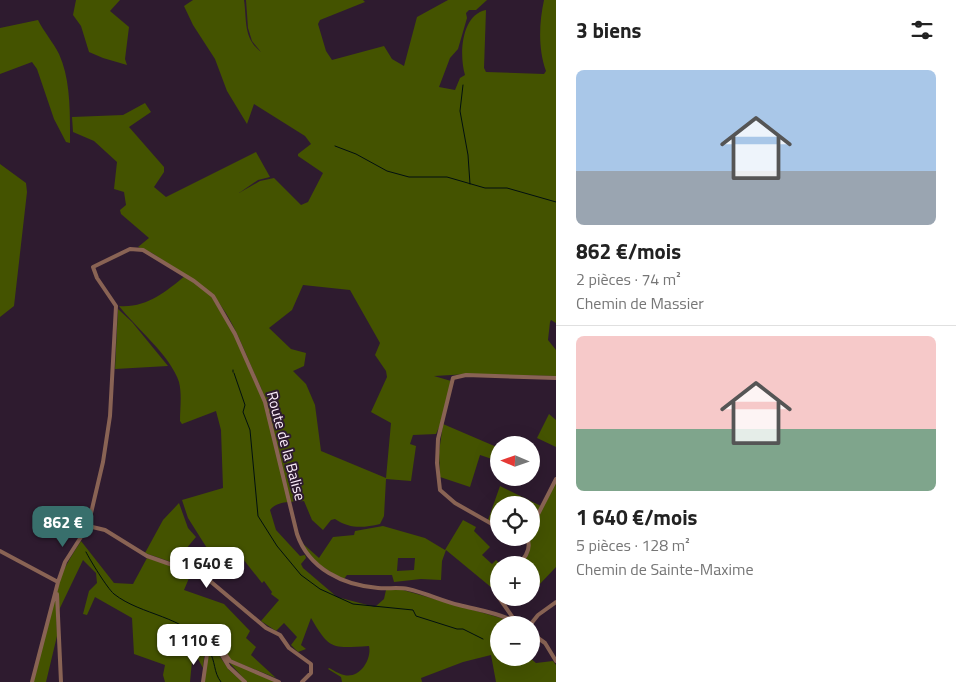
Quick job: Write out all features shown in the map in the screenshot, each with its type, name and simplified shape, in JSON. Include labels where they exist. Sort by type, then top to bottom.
[{"type":"street","name":"Route de la Balise","points":[[88,526],[103,462],[117,319],[115,303],[96,276],[93,267],[130,249],[139,249],[154,255],[209,292],[227,320],[265,402],[301,546],[311,559],[326,572],[343,580],[376,588],[408,589],[503,616]]},
{"type":"street","points":[[490,523],[454,503],[440,490],[437,463],[438,440],[453,378],[466,375],[556,378]]},
{"type":"street","points":[[540,510],[556,479]]},
{"type":"street","points":[[32,682],[56,589],[65,562],[88,526],[105,530],[147,556],[192,570],[210,580],[266,628],[280,635],[289,648],[311,664],[311,673],[302,682]]},
{"type":"street","points":[[0,551],[58,582]]},
{"type":"street","points":[[56,589],[61,682]]},
{"type":"street","points":[[537,616],[556,602]]},
{"type":"street","points":[[540,640],[545,643],[556,661]]},
{"type":"street","points":[[216,646],[229,667],[245,682]]},
{"type":"street","points":[[203,682],[207,649],[216,646],[220,647],[230,661],[279,682]]},
{"type":"green space","points":[[76,0],[120,0],[110,11],[129,27],[125,59],[127,65],[89,52],[81,26],[73,15]]},
{"type":"green space","points":[[193,0],[244,0],[246,22],[249,35],[251,41],[255,47],[261,52],[252,41],[248,28],[246,0],[363,0],[365,2],[320,20],[318,24],[326,51],[332,60],[384,46],[392,59],[404,66],[417,17],[448,0],[487,0],[476,10],[469,10],[466,13],[467,18],[458,49],[450,58],[439,87],[455,90],[460,78],[465,75],[462,47],[467,27],[471,19],[478,13],[486,10],[484,68],[486,72],[544,74],[546,71],[543,63],[540,36],[542,9],[544,0],[556,0],[556,323],[551,320],[550,322],[548,340],[556,350],[556,376],[469,374],[434,376],[451,381],[440,425],[436,434],[413,435],[410,444],[416,446],[411,481],[386,479],[384,516],[380,524],[357,527],[346,525],[335,519],[331,520],[323,530],[312,520],[304,501],[282,503],[270,510],[276,530],[300,556],[305,555],[306,558],[301,564],[303,568],[337,597],[375,607],[384,599],[386,590],[403,590],[494,616],[490,616],[490,655],[463,662],[421,678],[422,682],[342,682],[341,677],[328,669],[344,675],[355,674],[367,662],[369,646],[340,647],[334,645],[323,637],[311,618],[301,645],[306,649],[298,652],[291,645],[297,637],[284,623],[276,631],[261,621],[279,600],[271,594],[272,592],[264,581],[262,583],[236,550],[217,564],[188,518],[182,500],[223,488],[221,430],[216,411],[182,424],[180,421],[180,387],[175,372],[161,352],[119,306],[147,302],[163,293],[185,276],[210,294],[235,337],[259,392],[262,390],[239,337],[217,300],[208,290],[152,253],[138,247],[149,238],[121,214],[120,210],[126,205],[124,192],[114,189],[117,162],[94,141],[73,132],[72,117],[123,115],[145,103],[151,112],[129,127],[164,167],[164,172],[154,187],[166,197],[256,152],[270,177],[258,180],[239,193],[260,181],[274,178],[301,205],[308,202],[323,173],[298,156],[311,144],[305,136],[254,104],[247,124],[227,91],[215,59],[193,25],[184,6]],"holes":[[[303,285],[350,290],[380,343],[375,355],[386,371],[387,377],[371,412],[391,423],[386,478],[321,451],[315,405],[306,384],[293,371],[304,366],[306,353],[291,349],[269,328],[292,310]]]},
{"type":"green space","points":[[38,20],[59,54],[66,75],[69,98],[70,143],[66,142],[54,119],[37,69],[32,62],[0,74],[0,28]]},
{"type":"green space","points":[[0,164],[26,183],[27,192],[14,306],[0,317]]},
{"type":"green space","points":[[118,309],[132,322],[168,366],[115,369]]},
{"type":"green space","points":[[549,414],[556,420],[556,447],[540,439],[540,436],[538,436]]},
{"type":"green space","points":[[443,424],[490,444],[490,458],[480,455],[470,487],[440,477],[439,452]]},
{"type":"green space","points":[[556,481],[556,567],[540,584],[540,556],[527,556],[530,546],[540,546],[540,510]]},
{"type":"green space","points":[[500,486],[520,496],[496,496]]},
{"type":"green space","points":[[179,503],[188,528],[196,537],[174,563],[145,553],[163,520]]},
{"type":"green space","points":[[463,520],[476,527],[474,531],[490,547],[482,555],[490,562],[490,586],[446,550],[442,561],[441,580],[421,579],[394,582],[392,575],[347,575],[343,580],[314,561],[301,542],[319,558],[333,537],[354,535],[355,531],[383,526],[425,538],[445,550]],"holes":[[[398,558],[415,558],[414,570],[397,571]]]},
{"type":"green space","points":[[81,541],[114,583],[133,584],[147,558],[192,571],[184,590],[224,604],[250,631],[246,638],[256,647],[251,655],[276,678],[229,659],[220,644],[209,641],[205,647],[203,668],[198,659],[192,661],[190,682],[165,682],[163,675],[165,665],[134,654],[132,618],[95,597],[87,615],[83,614],[89,591],[97,583],[96,573],[83,560],[59,610],[57,592],[59,583],[66,565]]},
{"type":"green space","points":[[56,595],[57,636],[46,682],[33,682]]},
{"type":"green space","points":[[214,648],[229,670],[243,682],[204,682],[209,649]]},
{"type":"green space","points":[[227,660],[275,682],[247,682]]},
{"type":"green space","points":[[553,661],[556,665],[556,682],[496,682],[493,666],[540,666],[540,663]]},
{"type":"waterway","points":[[463,85],[460,111],[468,155],[470,184]]},
{"type":"waterway","points":[[335,146],[356,154],[387,171],[409,177],[447,177],[485,188],[507,188],[556,202]]},
{"type":"waterway","points":[[234,373],[245,405],[243,412],[250,430],[258,516],[277,546],[301,575],[320,589],[353,604],[413,610],[416,616],[457,629],[463,629],[483,639]]},
{"type":"waterway","points":[[86,552],[114,594],[137,607],[187,628],[198,636],[207,647]]},
{"type":"waterway","points":[[209,651],[221,682]]}]
